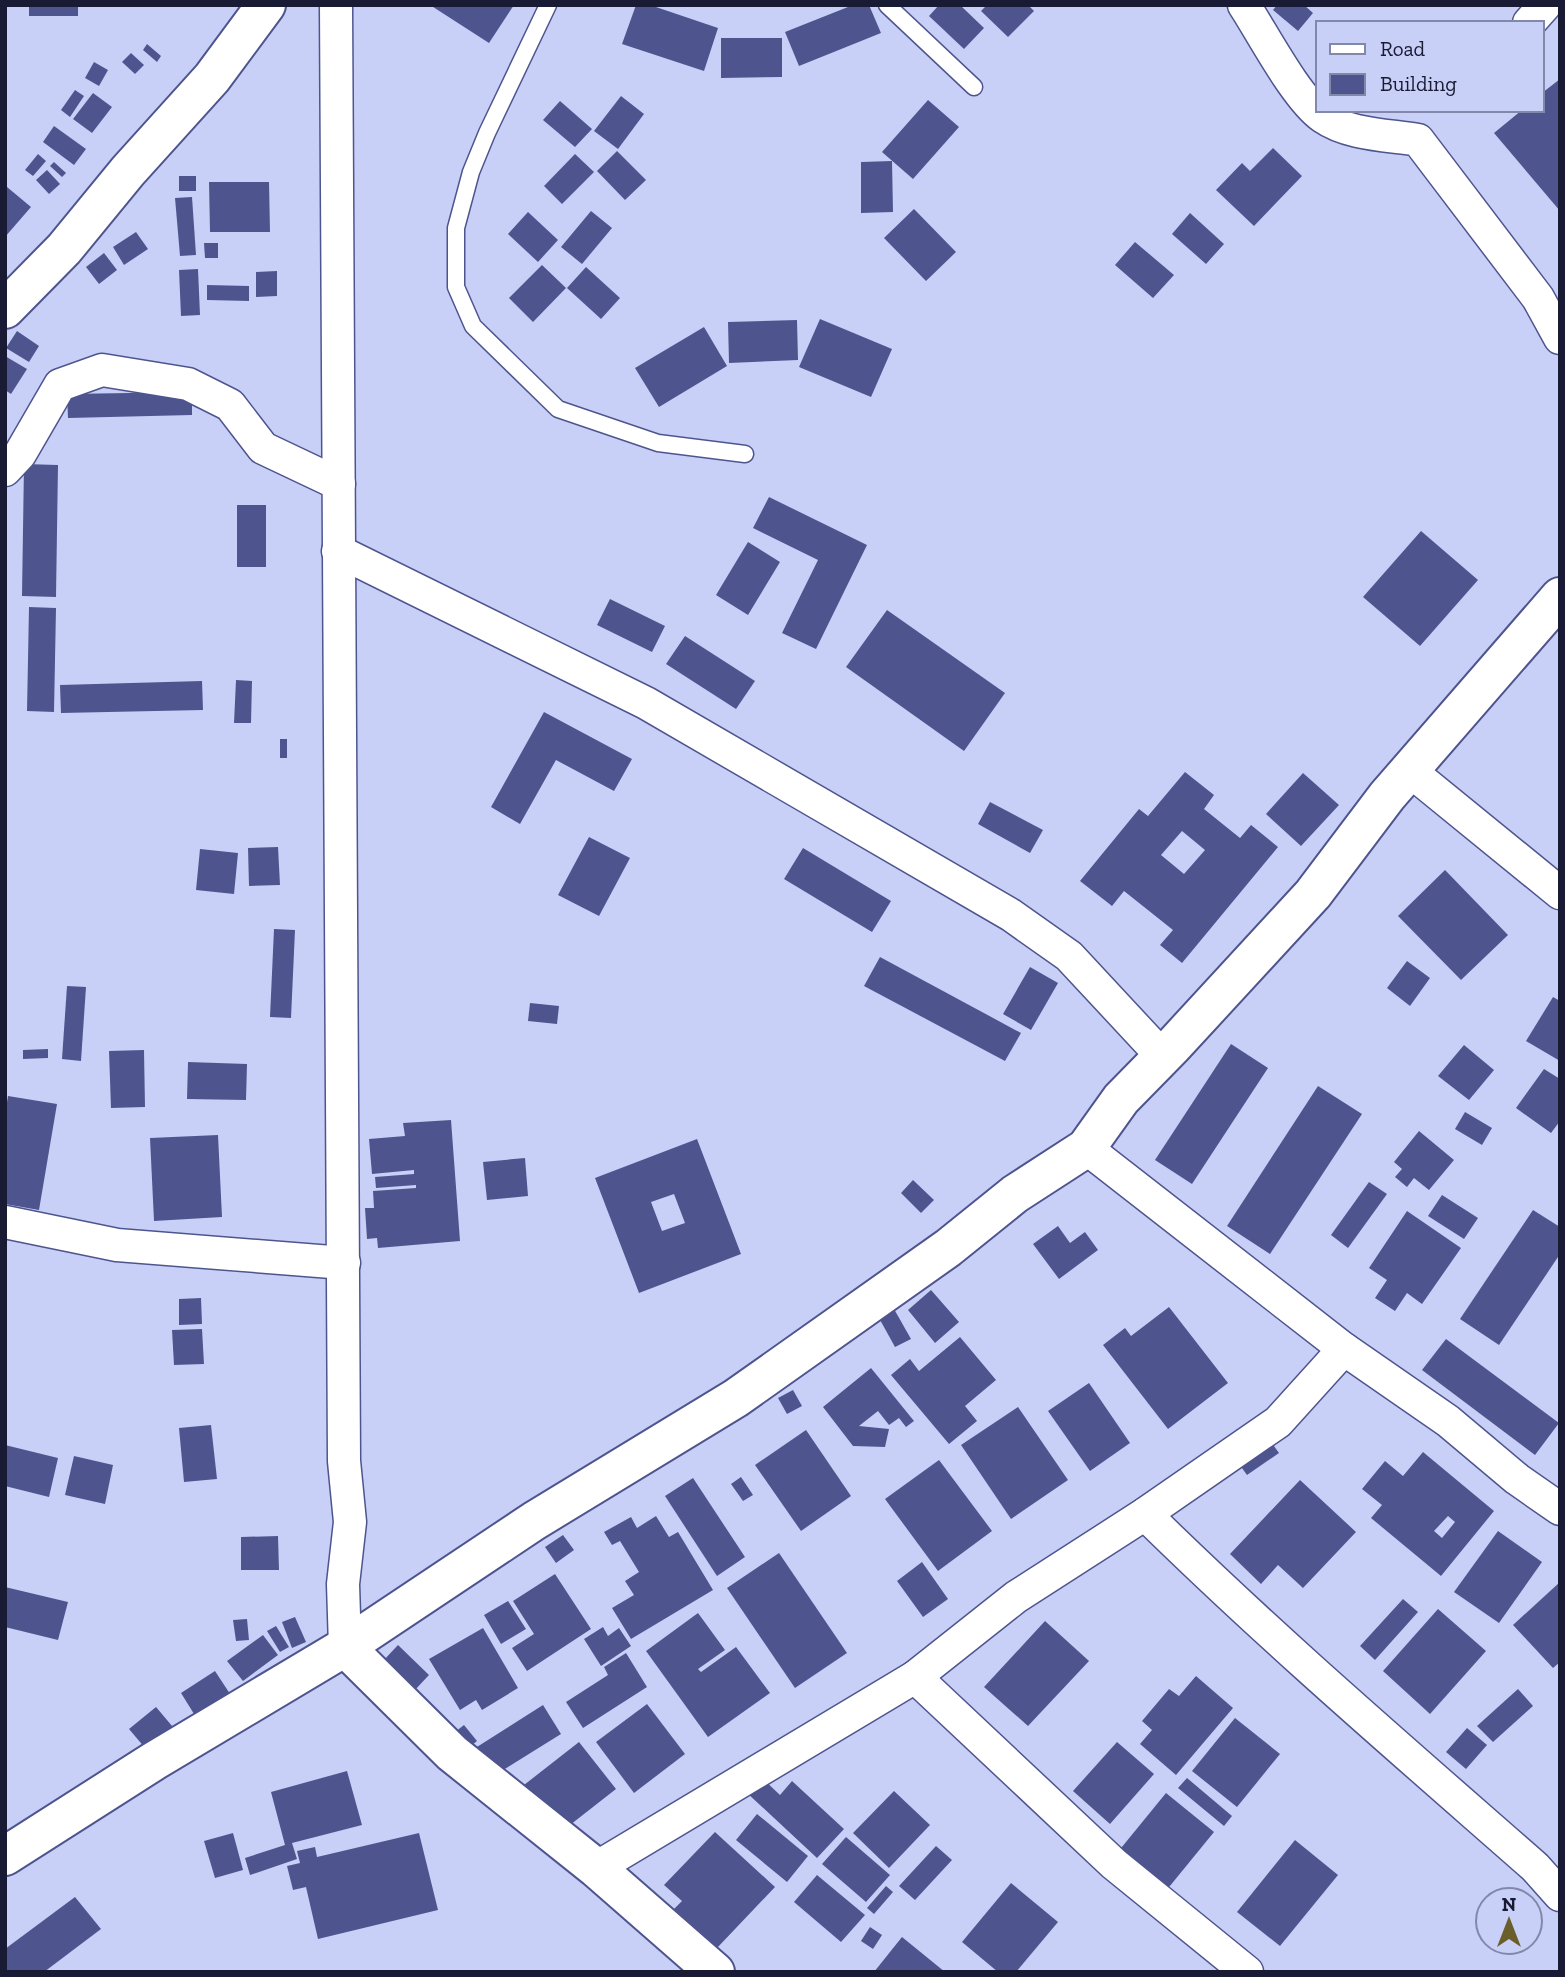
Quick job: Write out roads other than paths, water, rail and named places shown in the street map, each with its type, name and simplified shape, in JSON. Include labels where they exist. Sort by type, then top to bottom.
[{"type":"main road","points":[[5,309],[64,249],[128,171],[212,78],[266,5]]},
{"type":"main road","points":[[5,1856],[154,1761],[345,1647],[534,1521],[736,1398],[938,1255],[1015,1194],[1086,1148],[1121,1099],[1313,894],[1409,770],[1560,597]]},
{"type":"main road","points":[[345,1647],[452,1753],[596,1868],[715,1972]]},
{"type":"street","points":[[335,5],[344,1461],[350,1522],[343,1584],[345,1647]]},
{"type":"street","points":[[1244,5],[1298,90],[1316,109]]},
{"type":"street","points":[[1532,21],[1545,5]]},
{"type":"street","points":[[1318,112],[1323,117],[1355,130],[1419,140],[1538,298],[1560,338]]},
{"type":"street","points":[[5,470],[20,454],[60,385],[102,370],[188,384],[230,405],[263,448],[340,484]]},
{"type":"street","points":[[338,551],[646,703],[1011,915],[1069,956],[1163,1056]]},
{"type":"street","points":[[1409,770],[1560,894]]},
{"type":"street","points":[[1086,1148],[1344,1349],[1448,1420],[1517,1479],[1560,1509]]},
{"type":"street","points":[[5,1222],[117,1245],[344,1263]]},
{"type":"street","points":[[596,1868],[915,1677],[1016,1597],[1145,1514],[1278,1422],[1344,1349]]},
{"type":"street","points":[[1145,1514],[1209,1578],[1535,1867],[1560,1895]]},
{"type":"street","points":[[915,1677],[1114,1864],[1247,1972]]},
{"type":"lane","points":[[548,5],[486,133],[471,172],[456,228],[456,287],[473,326],[558,409],[658,443],[745,454]]},
{"type":"lane","points":[[887,5],[974,87]]}]
